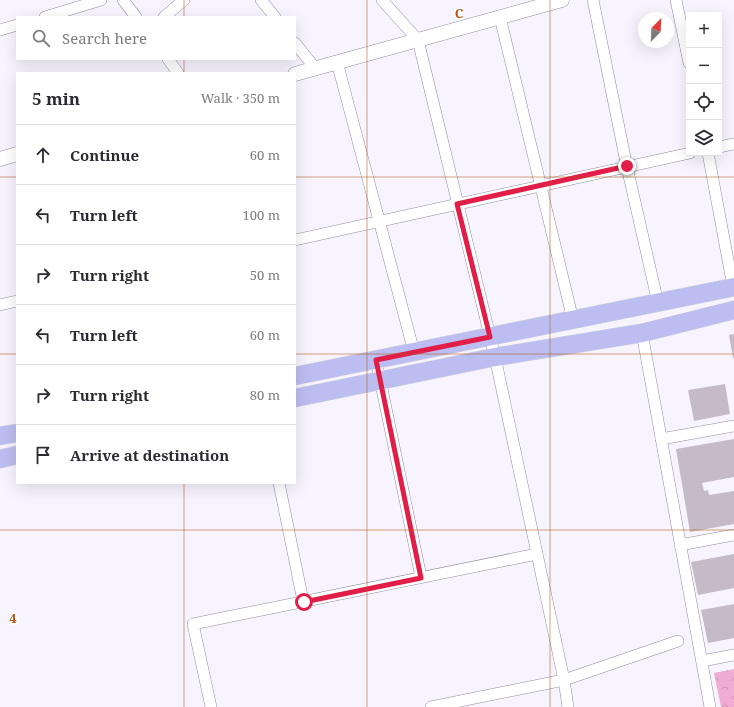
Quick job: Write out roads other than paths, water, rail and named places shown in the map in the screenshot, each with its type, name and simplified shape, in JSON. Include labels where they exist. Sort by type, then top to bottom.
[{"type":"main road","points":[[296,376],[734,287]]},
{"type":"main road","points":[[296,398],[495,357],[642,333],[734,310]]},
{"type":"main road","points":[[0,436],[16,433]]},
{"type":"main road","points":[[0,459],[16,455]]},
{"type":"street","points":[[47,16],[101,0]]},
{"type":"street","points":[[123,0],[135,16]]},
{"type":"street","points":[[165,16],[184,0]]},
{"type":"street","points":[[261,0],[273,16]]},
{"type":"street","points":[[382,0],[418,40],[495,357],[564,680],[568,707]]},
{"type":"street","points":[[296,74],[562,0]]},
{"type":"street","points":[[593,0],[627,166],[658,303]]},
{"type":"street","points":[[676,0],[686,48]]},
{"type":"street","points":[[500,17],[573,320]]},
{"type":"street","points":[[0,30],[16,25]]},
{"type":"street","points":[[296,44],[315,68]]},
{"type":"street","points":[[169,60],[177,72]]},
{"type":"street","points":[[337,62],[414,352]]},
{"type":"street","points":[[722,146],[734,144]]},
{"type":"street","points":[[0,159],[16,154]]},
{"type":"street","points":[[296,240],[686,154]]},
{"type":"street","points":[[709,156],[734,287]]},
{"type":"street","points":[[0,305],[16,301]]},
{"type":"street","points":[[642,333],[710,707]]},
{"type":"street","points":[[376,360],[421,578]]},
{"type":"street","points":[[661,439],[734,426]]},
{"type":"street","points":[[279,484],[304,602]]},
{"type":"street","points":[[680,545],[734,535]]},
{"type":"street","points":[[211,707],[193,624],[537,554]]},
{"type":"street","points":[[431,707],[564,680],[678,641]]},
{"type":"street","points":[[702,661],[734,655]]}]
